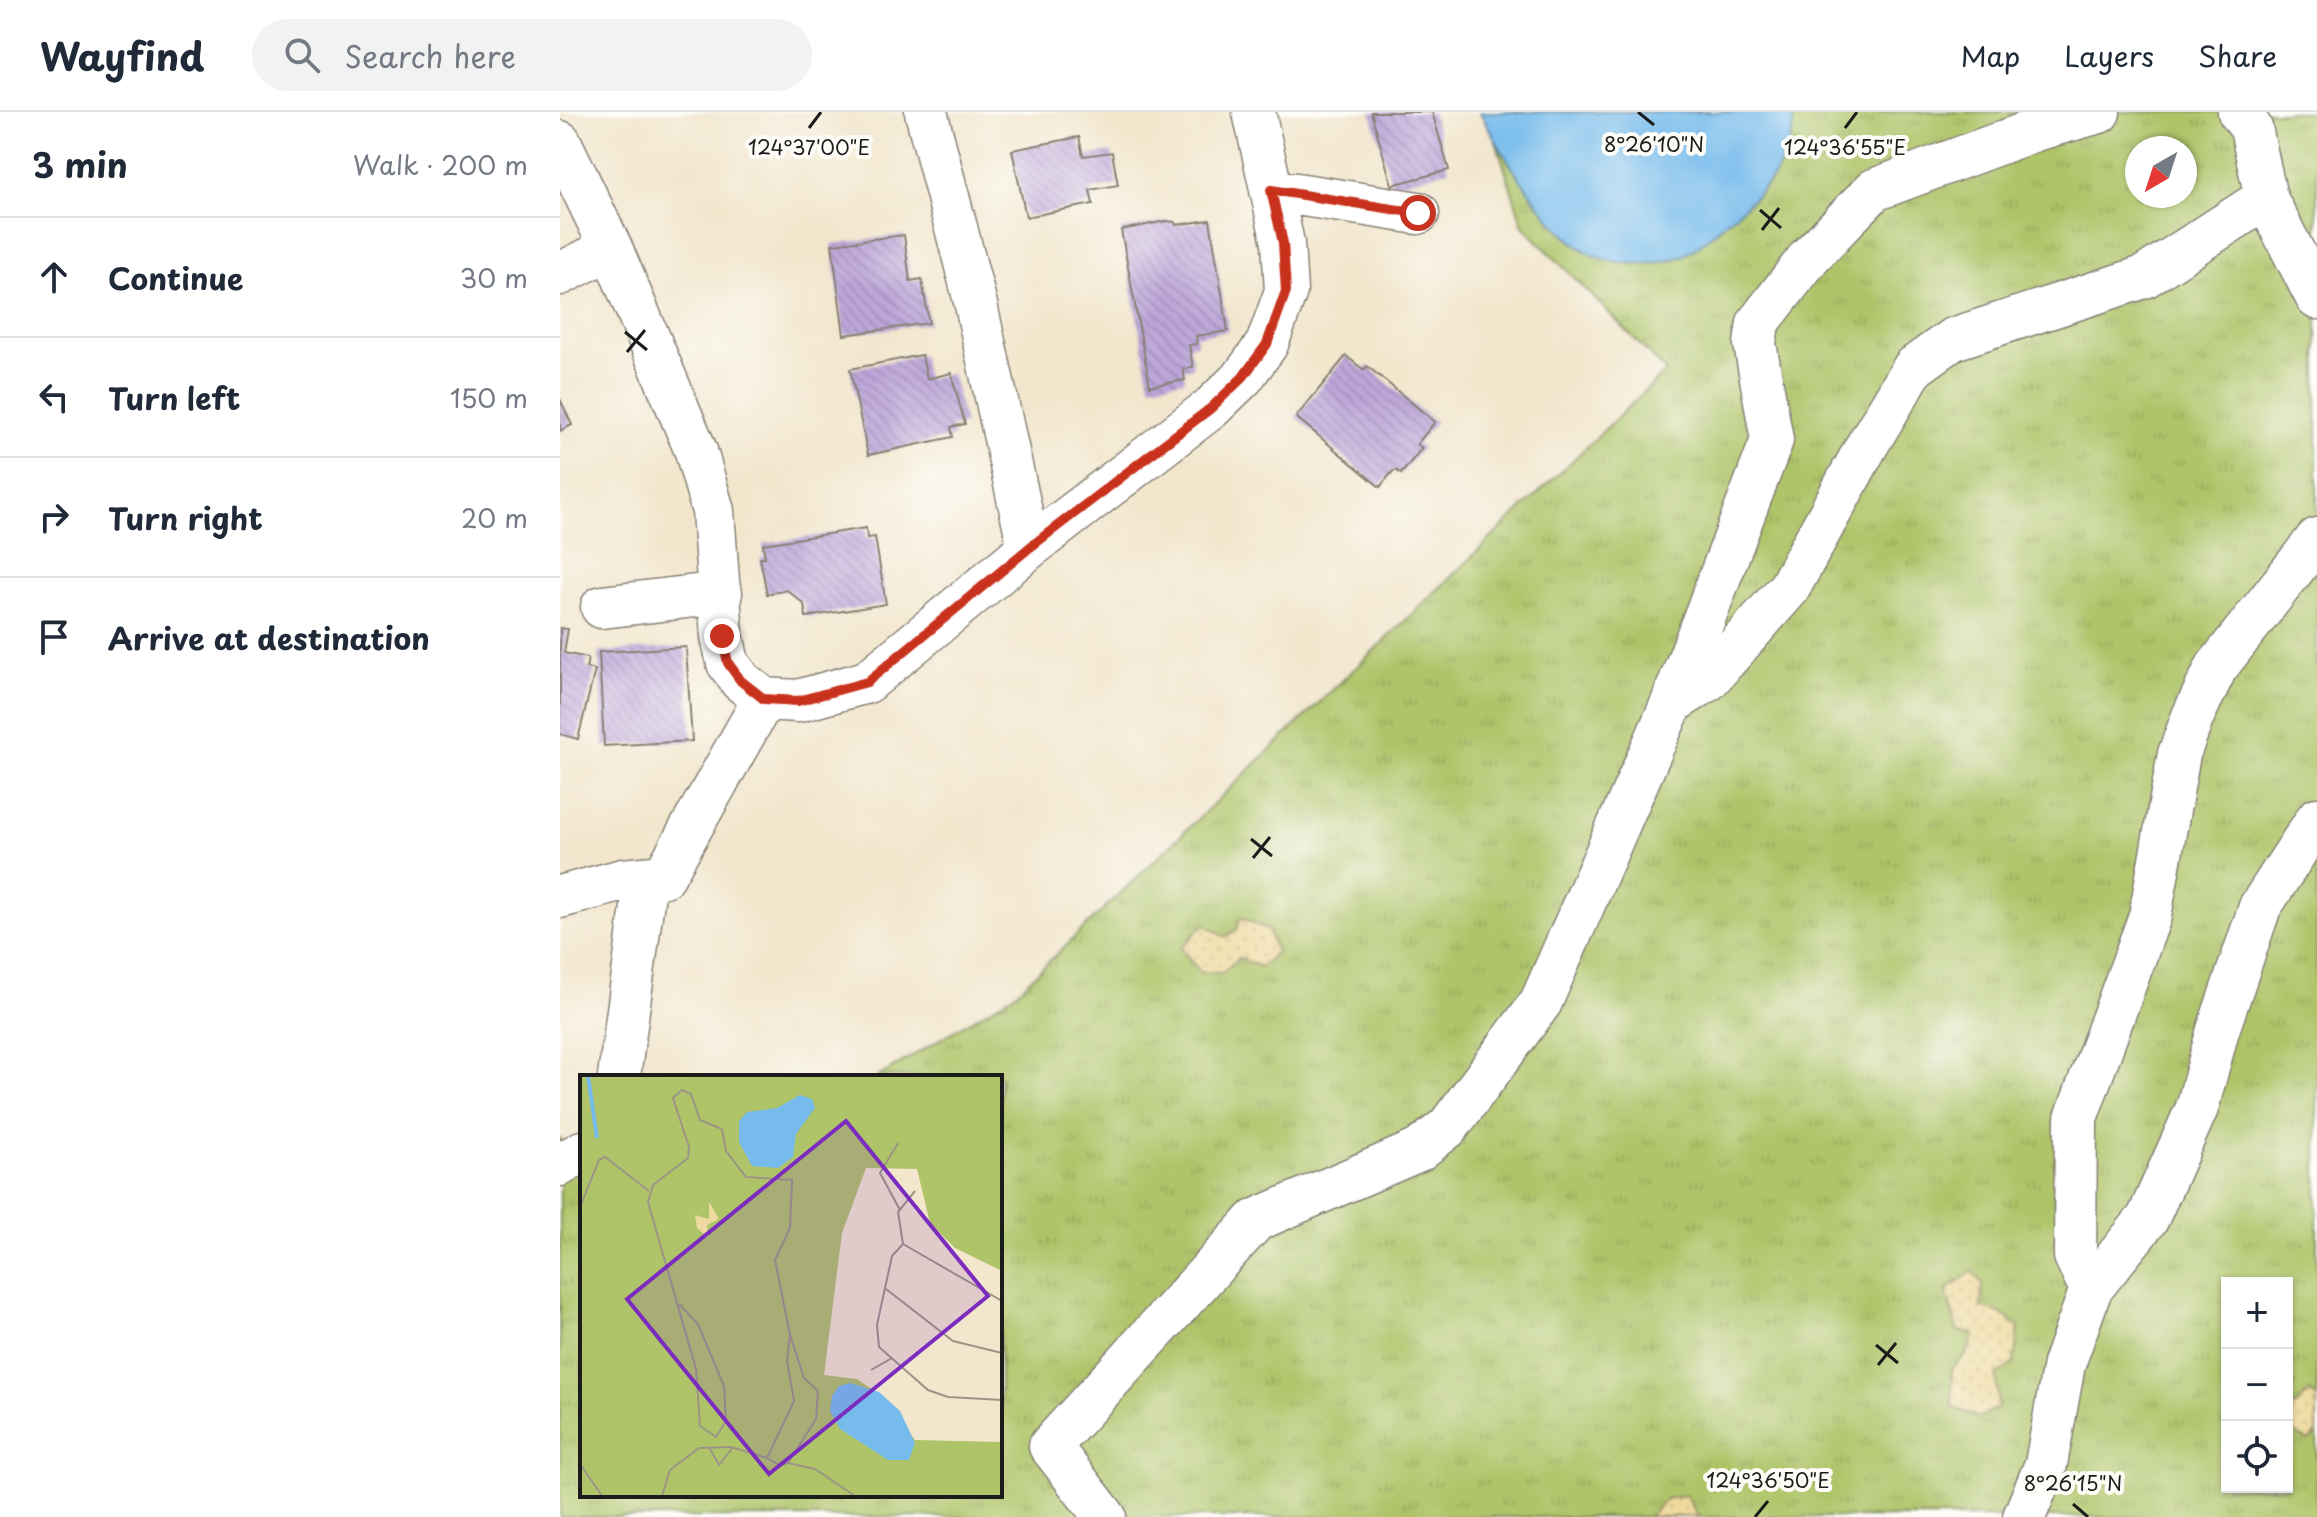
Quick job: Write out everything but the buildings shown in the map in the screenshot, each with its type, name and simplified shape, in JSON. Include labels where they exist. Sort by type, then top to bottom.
[{"type":"street","points":[[926,112],[976,305],[1029,548]]},
{"type":"street","points":[[560,142],[611,248],[696,451],[713,511],[722,636],[728,663],[741,681],[764,699],[798,701],[867,682],[1029,548],[1211,408],[1243,377],[1267,344],[1286,291],[1283,243],[1254,112]]},
{"type":"street","points":[[1105,1517],[1050,1446],[1256,1220],[1419,1150],[1448,1127],[1541,1002],[1672,703],[1772,440],[1755,344],[1758,323],[1810,256],[1874,190],[2035,130],[2099,112]]},
{"type":"street","points":[[2239,112],[2251,128],[2266,198],[2317,298]]},
{"type":"street","points":[[1271,190],[1418,213]]},
{"type":"street","points":[[1672,703],[1708,680],[1789,588],[1914,367],[1953,339],[2144,277],[2266,198]]},
{"type":"street","points":[[560,274],[611,248]]},
{"type":"street","points":[[2091,1289],[2075,1256],[2076,1118],[2150,916],[2179,754],[2216,668],[2317,539]]},
{"type":"street","points":[[602,607],[721,593]]},
{"type":"street","points":[[560,897],[623,880],[664,876],[764,699]]},
{"type":"street","points":[[2024,1517],[2046,1464],[2064,1364],[2091,1289],[2148,1218],[2197,1108],[2218,1030],[2260,907],[2317,819]]},
{"type":"street","points":[[619,1075],[646,878]]},
{"type":"street","points":[[560,1165],[580,1153]]},
{"type":"green space","points":[[1487,112],[2317,112],[2317,1517],[560,1517],[560,1139],[580,1156],[580,1497],[1002,1497],[1002,1075],[881,1075],[1016,993],[1666,371],[1523,226]]},
{"type":"sand","points":[[1241,917],[1268,930],[1276,952],[1261,967],[1239,958],[1222,973],[1200,972],[1181,948],[1204,924],[1225,937],[1237,929]]},
{"type":"sand","points":[[1973,1271],[1983,1284],[1981,1307],[2000,1313],[2019,1327],[2014,1363],[1996,1376],[1999,1407],[1978,1418],[1952,1406],[1952,1368],[1966,1355],[1974,1335],[1957,1330],[1946,1290]]},
{"type":"sand","points":[[2309,1392],[2317,1398],[2317,1433],[2309,1441],[2293,1433],[2293,1405],[2295,1407]]},
{"type":"sand","points":[[1686,1495],[1698,1517],[1648,1517],[1666,1499]]},
{"type":"water","points":[[1480,112],[1794,112],[1793,129],[1783,159],[1756,196],[1688,253],[1671,260],[1642,264],[1621,263],[1593,255],[1561,231],[1514,170]]},
{"type":"route","points":[[722,636],[728,663],[741,681],[764,699],[798,701],[826,696],[867,682],[1029,548],[1211,408],[1243,377],[1267,344],[1286,291],[1283,243],[1271,190],[1418,213]]}]
